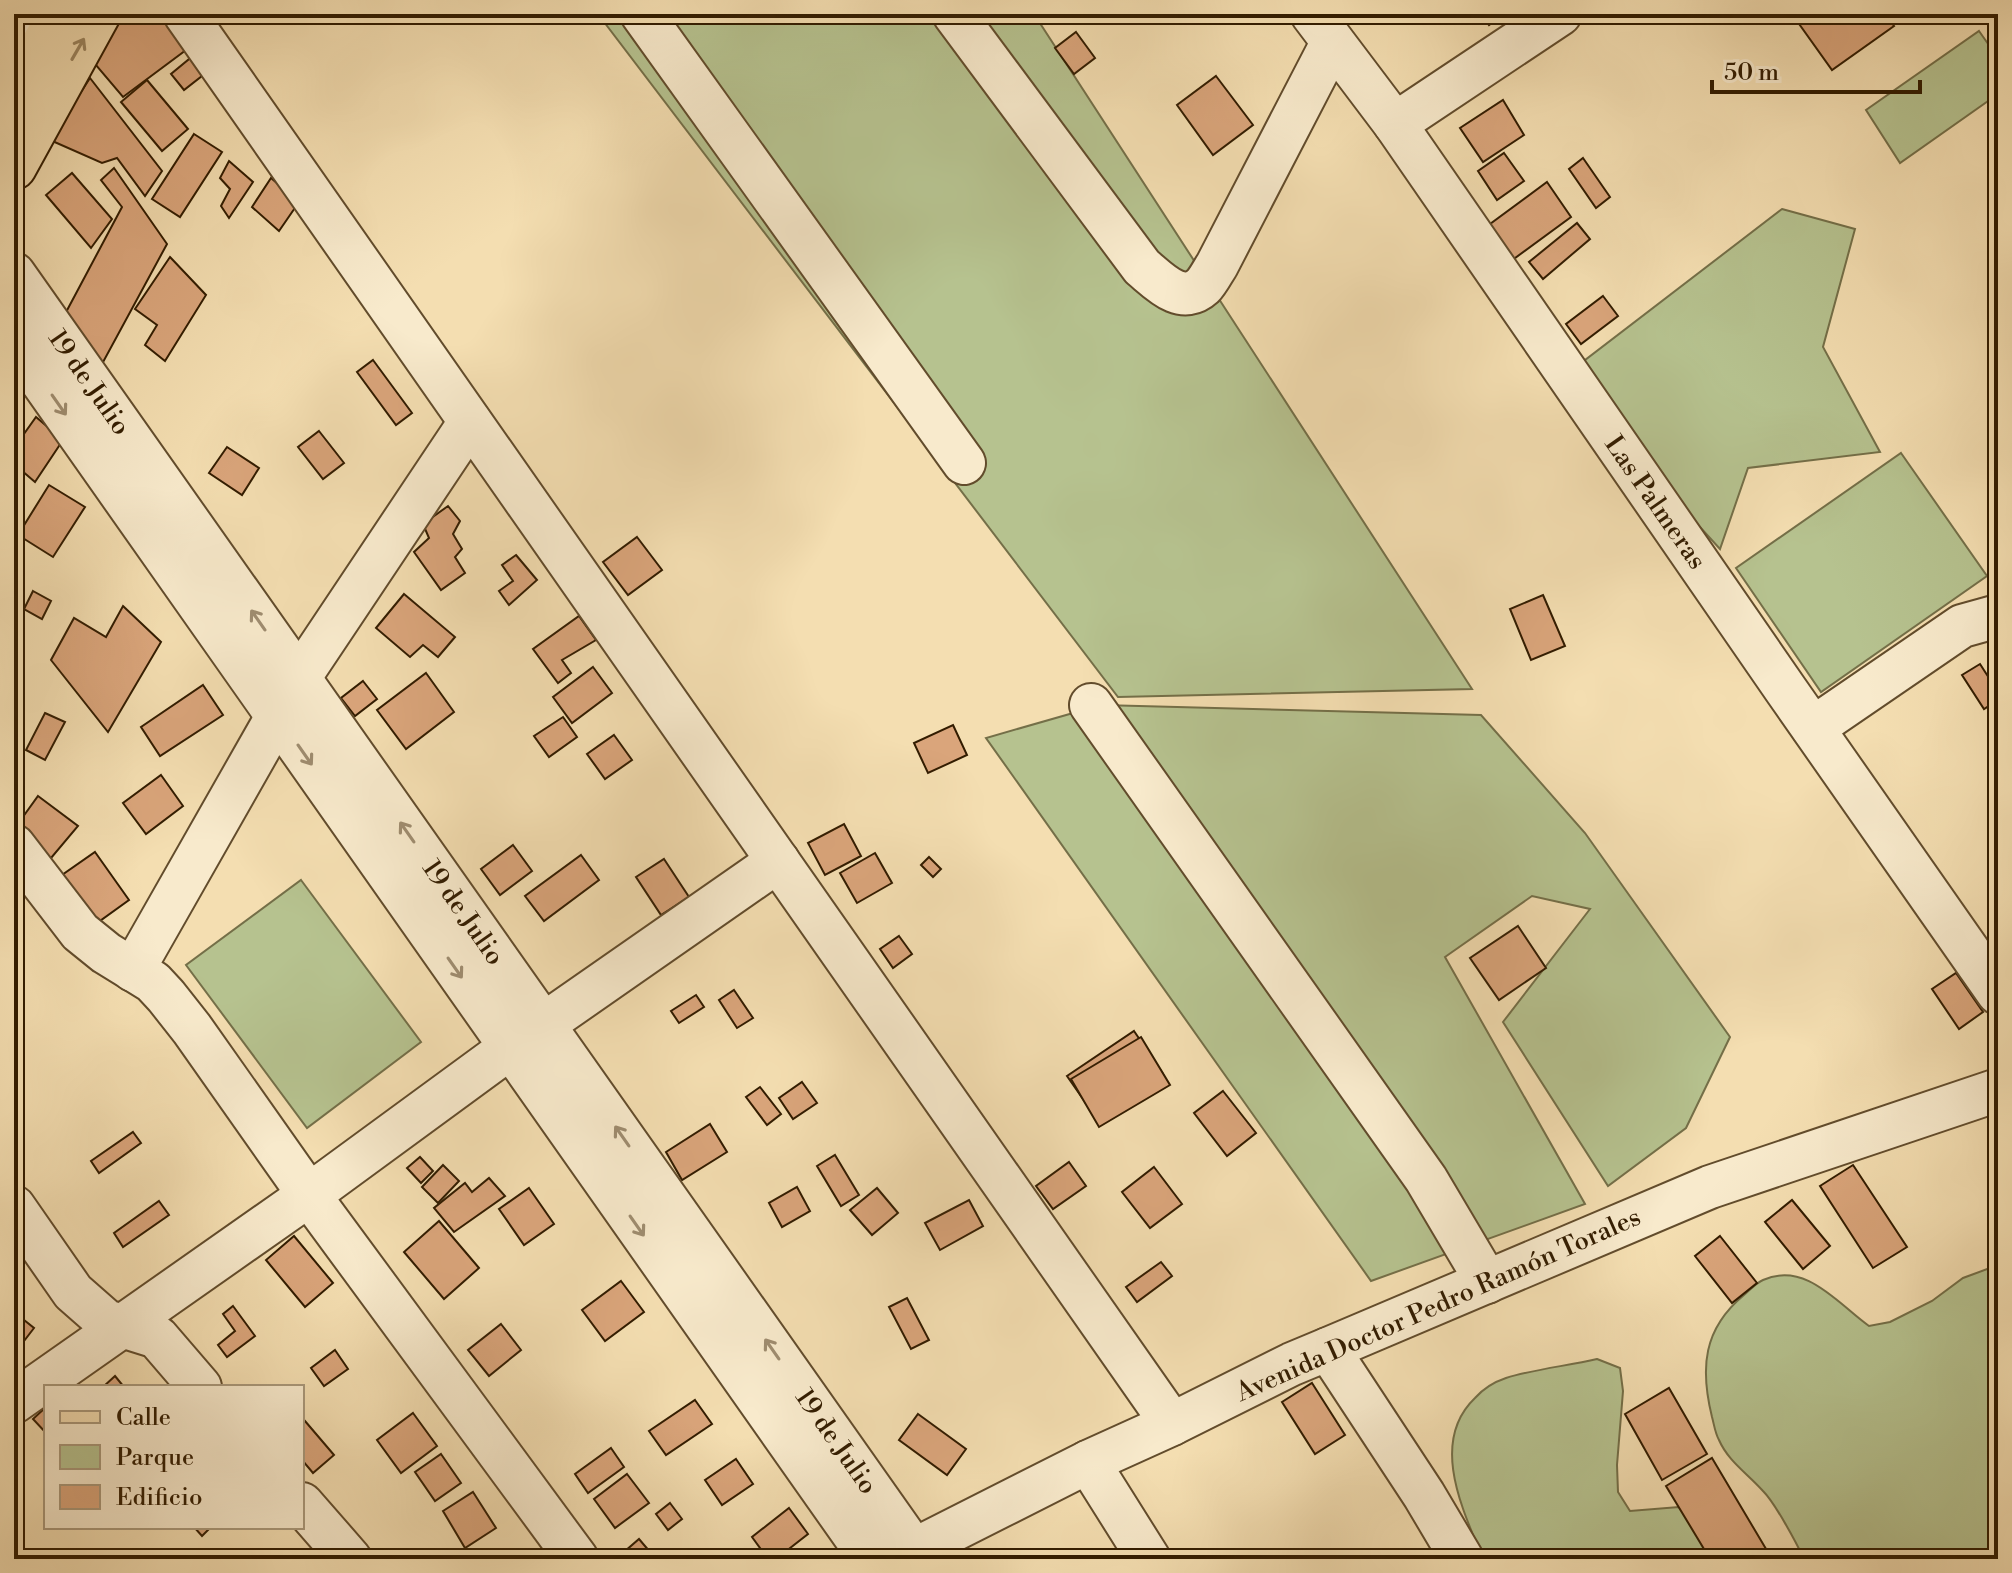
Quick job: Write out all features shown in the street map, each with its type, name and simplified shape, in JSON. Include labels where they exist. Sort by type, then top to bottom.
[{"type":"main road","points":[[14,167],[30,70],[61,14]]},
{"type":"main road","points":[[30,70],[98,14]]},
{"type":"street","points":[[185,14],[1172,1424]]},
{"type":"street","points":[[642,14],[964,463]]},
{"type":"street","points":[[954,14],[1142,267],[1176,293],[1189,293],[1202,287],[1217,265],[1322,28]]},
{"type":"street","points":[[1395,124],[1560,14]]},
{"type":"street","name":"Las Palmeras","points":[[1322,28],[1395,124],[1998,993]]},
{"type":"street","name":"19 de Julio","points":[[14,274],[299,678],[527,1036],[871,1559]]},
{"type":"street","name":"19 de Julio","points":[[14,342],[277,716],[527,1036],[905,1554]]},
{"type":"street","points":[[133,970],[299,678],[470,422]]},
{"type":"street","points":[[1813,728],[1962,626],[1998,616]]},
{"type":"street","points":[[1091,705],[1426,1179],[1487,1282]]},
{"type":"street","points":[[14,846],[80,932],[106,953],[153,982],[166,996],[577,1559]]},
{"type":"street","points":[[14,1402],[778,861]]},
{"type":"street","name":"Avenida Doctor Pedro Ramón Torales","points":[[905,1554],[1292,1364],[1710,1187],[1998,1090]]},
{"type":"street","points":[[14,1207],[73,1292],[106,1321],[157,1337],[198,1385]]},
{"type":"street","points":[[1328,1349],[1462,1559]]},
{"type":"street","points":[[1088,1462],[1149,1559]]},
{"type":"street","points":[[304,1506],[350,1559]]},
{"type":"green space","points":[[598,14],[1034,14],[1472,689],[1118,697]]},
{"type":"green space","points":[[1979,31],[1998,58],[1998,94],[1900,163],[1866,110]]},
{"type":"green space","points":[[1782,209],[1855,229],[1823,347],[1880,452],[1748,468],[1720,549],[1563,377]]},
{"type":"green space","points":[[1901,453],[1987,576],[1821,692],[1736,568]]},
{"type":"green space","points":[[1101,705],[1481,715],[1585,833],[1730,1037],[1686,1128],[1608,1186],[1503,1022],[1590,909],[1532,896],[1445,957],[1585,1204],[1371,1281],[986,738]]},
{"type":"green space","points":[[301,880],[421,1042],[307,1128],[186,965]]},
{"type":"green space","points":[[1998,1265],[1998,1559],[1804,1559],[1773,1504],[1723,1448],[1716,1434],[1708,1399],[1706,1366],[1708,1350],[1720,1322],[1755,1285],[1779,1276],[1793,1276],[1820,1288],[1869,1326],[1890,1322],[1932,1301],[1963,1278]]},
{"type":"green space","points":[[1597,1359],[1620,1368],[1623,1391],[1618,1492],[1630,1511],[1679,1507],[1701,1515],[1737,1559],[1483,1559],[1454,1477],[1454,1435],[1461,1416],[1475,1398],[1502,1380]]},
{"type":"building","points":[[123,14],[164,14],[190,47],[123,97],[95,64]]},
{"type":"building","points":[[1481,14],[1504,14],[1489,25]]},
{"type":"building","points":[[1792,14],[1885,14],[1894,26],[1832,70]]},
{"type":"building","points":[[1076,32],[1095,58],[1074,74],[1055,48]]},
{"type":"building","points":[[194,55],[207,72],[184,90],[171,74]]},
{"type":"building","points":[[1216,76],[1253,125],[1213,155],[1177,105]]},
{"type":"building","points":[[90,78],[162,171],[145,196],[117,158],[102,163],[50,140]]},
{"type":"building","points":[[147,80],[188,129],[162,151],[121,102]]},
{"type":"building","points":[[1503,100],[1524,135],[1483,162],[1460,128]]},
{"type":"building","points":[[194,134],[222,152],[180,217],[152,199]]},
{"type":"building","points":[[1504,153],[1524,181],[1497,200],[1478,171]]},
{"type":"building","points":[[1583,158],[1610,197],[1596,208],[1569,169]]},
{"type":"building","points":[[229,161],[253,182],[229,218],[221,206],[230,189],[220,178]]},
{"type":"building","points":[[114,168],[167,244],[102,364],[64,316],[122,207],[101,180]]},
{"type":"building","points":[[72,173],[112,219],[91,248],[46,195]]},
{"type":"building","points":[[271,178],[299,202],[279,231],[252,207]]},
{"type":"building","points":[[1547,182],[1571,217],[1511,261],[1486,227]]},
{"type":"building","points":[[1577,223],[1590,239],[1543,279],[1529,262]]},
{"type":"building","points":[[170,257],[206,295],[165,361],[145,345],[157,325],[135,309]]},
{"type":"building","points":[[1603,296],[1618,316],[1581,344],[1566,324]]},
{"type":"building","points":[[373,360],[412,413],[396,425],[357,372]]},
{"type":"building","points":[[36,417],[63,440],[35,482],[14,464],[14,448]]},
{"type":"building","points":[[319,431],[344,463],[323,479],[298,447]]},
{"type":"building","points":[[227,447],[259,468],[242,495],[209,473]]},
{"type":"building","points":[[49,485],[85,507],[53,557],[18,535]]},
{"type":"building","points":[[448,506],[460,521],[453,534],[462,549],[455,557],[465,573],[441,590],[414,552],[429,538],[423,524]]},
{"type":"building","points":[[637,537],[662,570],[628,595],[603,562]]},
{"type":"building","points":[[516,555],[537,580],[509,605],[499,591],[513,581],[502,565]]},
{"type":"building","points":[[33,591],[51,601],[42,619],[24,609]]},
{"type":"building","points":[[404,594],[455,637],[438,657],[423,645],[410,657],[376,628]]},
{"type":"building","points":[[1543,595],[1565,646],[1531,660],[1510,609]]},
{"type":"building","points":[[123,606],[161,642],[108,732],[51,660],[74,618],[106,637]]},
{"type":"building","points":[[579,616],[596,640],[562,660],[571,673],[558,683],[533,649]]},
{"type":"building","points":[[1980,664],[1998,692],[1998,700],[1984,709],[1962,675]]},
{"type":"building","points":[[593,667],[612,693],[572,723],[553,697]]},
{"type":"building","points":[[426,673],[454,712],[406,749],[377,710]]},
{"type":"building","points":[[363,681],[377,699],[355,716],[341,698]]},
{"type":"building","points":[[203,685],[223,715],[160,756],[141,727]]},
{"type":"building","points":[[45,713],[65,722],[45,760],[26,750]]},
{"type":"building","points":[[563,717],[577,737],[549,757],[534,736]]},
{"type":"building","points":[[953,725],[967,755],[928,773],[914,743]]},
{"type":"building","points":[[614,735],[632,760],[605,779],[587,754]]},
{"type":"building","points":[[161,775],[183,806],[146,834],[123,803]]},
{"type":"building","points":[[38,796],[78,826],[46,864],[20,821]]},
{"type":"building","points":[[844,824],[861,856],[825,875],[808,843]]},
{"type":"building","points":[[513,845],[532,871],[500,895],[481,869]]},
{"type":"building","points":[[95,852],[129,900],[97,923],[62,875]]},
{"type":"building","points":[[875,853],[892,883],[857,903],[840,873]]},
{"type":"building","points":[[581,855],[599,880],[544,921],[525,896]]},
{"type":"building","points":[[929,857],[941,869],[933,877],[921,865]]},
{"type":"building","points":[[664,859],[689,897],[661,915],[636,877]]},
{"type":"building","points":[[1518,926],[1546,968],[1499,1000],[1470,958]]},
{"type":"building","points":[[899,936],[912,954],[893,968],[880,949]]},
{"type":"building","points":[[1956,973],[1983,1012],[1959,1029],[1932,989]]},
{"type":"building","points":[[734,990],[753,1018],[737,1028],[719,1000]]},
{"type":"building","points":[[696,995],[704,1007],[679,1023],[671,1011]]},
{"type":"building","points":[[1134,1031],[1163,1074],[1097,1119],[1067,1076]]},
{"type":"building","points":[[1141,1037],[1170,1085],[1099,1127],[1071,1079]]},
{"type":"building","points":[[802,1082],[817,1103],[793,1119],[779,1098]]},
{"type":"building","points":[[760,1087],[781,1114],[767,1125],[746,1097]]},
{"type":"building","points":[[1223,1091],[1256,1133],[1227,1156],[1194,1113]]},
{"type":"building","points":[[710,1124],[727,1152],[682,1180],[666,1152]]},
{"type":"building","points":[[133,1132],[141,1143],[99,1173],[91,1161]]},
{"type":"building","points":[[835,1155],[859,1195],[841,1206],[817,1166]]},
{"type":"building","points":[[420,1157],[433,1171],[421,1183],[407,1168]]},
{"type":"building","points":[[1069,1162],[1086,1186],[1053,1209],[1036,1186]]},
{"type":"building","points":[[443,1165],[459,1181],[438,1203],[422,1187]]},
{"type":"building","points":[[1853,1165],[1907,1247],[1873,1268],[1820,1186]]},
{"type":"building","points":[[1154,1167],[1182,1204],[1150,1228],[1122,1192]]},
{"type":"building","points":[[489,1178],[505,1196],[454,1232],[434,1208],[465,1183],[472,1192]]},
{"type":"building","points":[[797,1187],[810,1211],[782,1227],[769,1203]]},
{"type":"building","points":[[529,1188],[554,1224],[524,1245],[499,1209]]},
{"type":"building","points":[[877,1188],[898,1213],[872,1235],[850,1210]]},
{"type":"building","points":[[969,1200],[983,1226],[940,1250],[925,1223]]},
{"type":"building","points":[[1792,1200],[1830,1246],[1803,1269],[1765,1222]]},
{"type":"building","points":[[159,1201],[169,1215],[123,1247],[114,1233]]},
{"type":"building","points":[[439,1221],[479,1268],[444,1299],[404,1252]]},
{"type":"building","points":[[294,1236],[333,1283],[305,1307],[266,1260]]},
{"type":"building","points":[[1720,1236],[1757,1283],[1732,1303],[1695,1256]]},
{"type":"building","points":[[1161,1262],[1172,1276],[1137,1302],[1126,1287]]},
{"type":"building","points":[[621,1281],[644,1312],[605,1341],[582,1310]]},
{"type":"building","points":[[907,1298],[929,1340],[911,1349],[889,1307]]},
{"type":"building","points":[[233,1306],[255,1336],[227,1357],[218,1345],[235,1331],[223,1314]]},
{"type":"building","points":[[14,1312],[34,1328],[14,1354]]},
{"type":"building","points":[[501,1324],[521,1350],[489,1376],[468,1350]]},
{"type":"building","points":[[335,1350],[348,1369],[324,1386],[311,1368]]},
{"type":"building","points":[[115,1376],[122,1385],[105,1385]]},
{"type":"building","points":[[1312,1383],[1345,1435],[1315,1454],[1282,1402]]},
{"type":"building","points":[[1669,1388],[1707,1454],[1662,1480],[1625,1414]]},
{"type":"building","points":[[695,1400],[712,1424],[666,1455],[649,1431]]},
{"type":"building","points":[[44,1409],[44,1431],[33,1419]]},
{"type":"building","points":[[413,1413],[437,1446],[401,1473],[377,1440]]},
{"type":"building","points":[[918,1414],[966,1449],[947,1475],[899,1440]]},
{"type":"building","points":[[304,1422],[334,1455],[313,1473],[304,1462]]},
{"type":"building","points":[[611,1448],[624,1467],[588,1493],[575,1474]]},
{"type":"building","points":[[441,1454],[461,1483],[435,1501],[415,1472]]},
{"type":"building","points":[[1712,1458],[1772,1559],[1710,1559],[1666,1486]]},
{"type":"building","points":[[736,1459],[753,1484],[722,1505],[705,1480]]},
{"type":"building","points":[[627,1474],[649,1503],[615,1528],[594,1499]]},
{"type":"building","points":[[473,1492],[496,1528],[465,1548],[443,1511]]},
{"type":"building","points":[[670,1503],[682,1519],[668,1530],[656,1514]]},
{"type":"building","points":[[789,1508],[808,1534],[776,1559],[768,1559],[752,1537]]},
{"type":"building","points":[[196,1529],[209,1529],[202,1536]]},
{"type":"building","points":[[639,1539],[656,1559],[629,1559],[624,1552]]},
{"type":"building","points":[[457,1551],[463,1559],[445,1559]]}]
